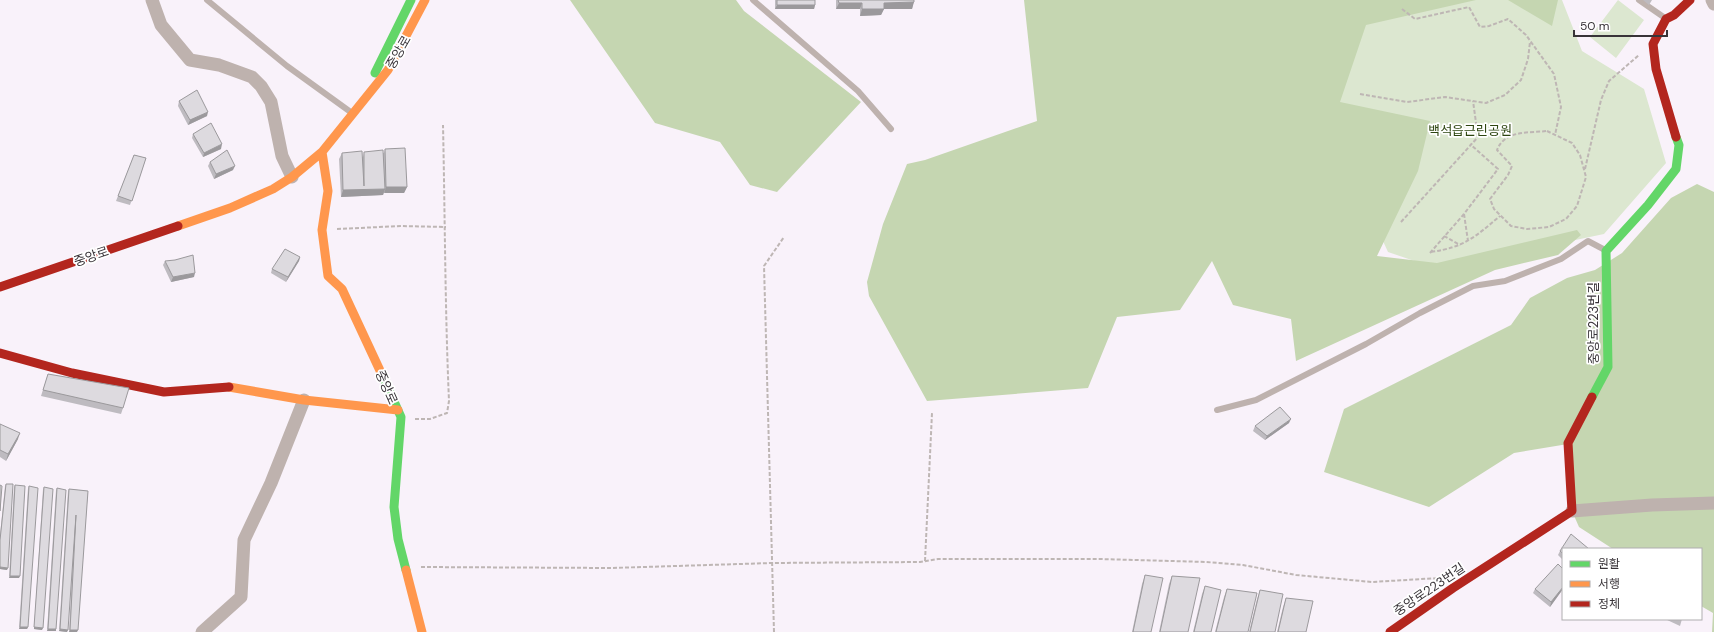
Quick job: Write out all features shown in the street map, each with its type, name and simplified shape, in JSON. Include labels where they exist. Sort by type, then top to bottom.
[{"type":"street","points":[[152,0],[161,25],[190,60],[219,65],[252,77],[261,86],[271,102],[282,156],[292,177]]},
{"type":"street","name":"중앙로","points":[[364,99],[379,63],[411,0]]},
{"type":"street","name":"중앙로","points":[[0,287],[230,208],[273,189],[292,177],[322,152],[388,70],[425,0]]},
{"type":"street","points":[[1606,251],[1648,205],[1676,169],[1679,145],[1667,110],[1656,69],[1653,44],[1666,18],[1674,15],[1690,0]]},
{"type":"street","points":[[1712,0],[1714,4]]},
{"type":"street","name":"중앙로","points":[[322,152],[328,191],[322,230],[328,276],[342,289],[399,414],[394,507],[398,539],[422,632]]},
{"type":"street","name":"중앙로223번길","points":[[1390,632],[1453,588],[1572,511],[1568,444],[1608,367],[1606,251]]},
{"type":"street","points":[[0,353],[72,373],[164,392],[224,386],[399,414]]},
{"type":"street","points":[[202,632],[241,597],[244,540],[271,484],[304,400]]},
{"type":"street","points":[[1572,511],[1652,505],[1714,503]]},
{"type":"lane","points":[[207,0],[287,66],[353,114]]},
{"type":"lane","points":[[752,0],[858,91],[891,130]]},
{"type":"lane","points":[[1639,0],[1666,18]]},
{"type":"lane","points":[[1217,410],[1256,400],[1366,344],[1420,313],[1473,286],[1505,281],[1561,259],[1588,241],[1606,251]]},
{"type":"path","points":[[1402,9],[1415,19],[1470,7],[1480,27],[1489,26],[1508,19],[1530,41],[1554,74],[1561,107],[1555,135]]},
{"type":"path","points":[[1360,94],[1407,102],[1446,97],[1486,103],[1505,95],[1521,80],[1528,59],[1530,41]]},
{"type":"path","points":[[1584,171],[1601,100],[1609,82],[1642,53]]},
{"type":"path","points":[[1401,222],[1470,144],[1478,137],[1473,101]]},
{"type":"path","points":[[399,414],[430,419],[447,413],[449,401],[446,327],[446,227],[443,125]]},
{"type":"path","points":[[1547,131],[1555,135],[1572,143],[1580,155],[1586,177],[1577,206],[1566,219],[1549,227],[1527,229],[1511,226],[1494,209],[1490,198],[1508,175],[1512,166],[1497,150],[1500,144],[1510,135],[1547,131]]},
{"type":"path","points":[[1470,144],[1498,169],[1464,214],[1430,253],[1452,249],[1476,237],[1500,216]]},
{"type":"path","points":[[1464,214],[1468,241]]},
{"type":"path","points":[[322,230],[401,226],[446,227]]},
{"type":"path","points":[[1444,236],[1460,245]]},
{"type":"path","points":[[774,632],[764,266],[784,237]]},
{"type":"path","points":[[925,561],[932,413]]},
{"type":"path","points":[[405,567],[611,568],[771,563],[925,561],[938,559],[1070,558],[1206,562],[1243,565],[1296,575],[1372,582],[1442,578]]},
{"type":"green space","points":[[570,0],[736,0],[744,11],[861,102],[777,192],[750,185],[720,142],[655,123]]},
{"type":"green space","points":[[1024,0],[1476,0],[1366,25],[1340,102],[1430,121],[1418,171],[1377,256],[1437,263],[1577,230],[1581,235],[1558,255],[1495,270],[1296,361],[1291,319],[1233,305],[1212,261],[1180,310],[1117,317],[1088,388],[927,401],[869,296],[867,282],[883,224],[907,164],[925,160],[1037,121]]},
{"type":"green space","name":"백석읍근린공원","points":[[1252,0],[1562,0],[1582,51],[1644,89],[1666,163],[1604,234],[1438,269],[1388,252],[1372,217]]},
{"type":"green space","points":[[1508,0],[1558,0],[1552,26]]},
{"type":"green space","points":[[1618,0],[1644,20],[1616,58],[1590,37]]},
{"type":"green space","points":[[1697,184],[1714,192],[1714,632],[1712,632],[1713,613],[1702,607],[1702,548],[1611,548],[1579,527],[1572,511],[1568,444],[1514,453],[1429,507],[1324,472],[1344,409],[1511,325],[1530,298],[1567,278],[1595,270],[1622,253],[1671,198]]},
{"type":"building","points":[[777,0],[815,0],[815,5],[777,5]]},
{"type":"building","points":[[838,0],[914,0],[914,2],[884,3],[884,9],[862,9],[862,3],[839,3]]},
{"type":"building","points":[[197,90],[208,112],[190,120],[179,101]]},
{"type":"building","points":[[211,123],[222,144],[204,153],[193,134]]},
{"type":"building","points":[[405,148],[407,187],[386,187],[385,149]]},
{"type":"building","points":[[227,150],[235,166],[216,174],[210,162]]},
{"type":"building","points":[[383,150],[385,189],[343,190],[342,153],[362,151],[364,186],[364,152]]},
{"type":"building","points":[[134,155],[146,158],[132,201],[118,196]]},
{"type":"building","points":[[285,249],[300,257],[288,277],[272,269]]},
{"type":"building","points":[[193,255],[195,273],[173,277],[165,261]]},
{"type":"building","points":[[48,374],[129,388],[123,408],[43,390]]},
{"type":"building","points":[[1280,407],[1291,419],[1267,436],[1255,426]]},
{"type":"building","points":[[0,424],[20,433],[8,454],[0,450]]},
{"type":"building","points":[[6,484],[13,484],[8,568],[0,567],[0,540]]},
{"type":"building","points":[[0,485],[2,486],[0,511]]},
{"type":"building","points":[[15,485],[25,486],[20,576],[10,576]]},
{"type":"building","points":[[29,486],[38,488],[28,627],[20,627]]},
{"type":"building","points":[[44,487],[53,489],[43,628],[34,627]]},
{"type":"building","points":[[57,488],[66,490],[56,629],[48,629]]},
{"type":"building","points":[[69,489],[88,491],[78,630],[70,630],[76,515],[68,630],[60,629]]},
{"type":"building","points":[[1571,534],[1588,548],[1562,548],[1562,553],[1560,551]]},
{"type":"building","points":[[1558,564],[1562,568],[1562,588],[1551,602],[1535,589]]},
{"type":"building","points":[[1145,575],[1163,578],[1151,632],[1133,632]]},
{"type":"building","points":[[1172,576],[1200,578],[1188,632],[1160,632]]},
{"type":"building","points":[[1205,586],[1221,590],[1211,632],[1194,632]]},
{"type":"building","points":[[1227,589],[1257,593],[1248,632],[1216,632]]},
{"type":"building","points":[[1260,590],[1283,594],[1275,632],[1250,632]]},
{"type":"building","points":[[1286,598],[1313,601],[1306,632],[1278,632]]},
{"type":"traffic: fast","points":[[375,73],[411,0]]},
{"type":"traffic: fast","points":[[1592,397],[1608,367],[1606,251],[1648,205],[1676,169],[1679,145],[1676,137]]},
{"type":"traffic: fast","points":[[383,377],[401,417],[394,507],[398,539],[406,570]]},
{"type":"traffic: slow","points":[[178,226],[230,208],[273,189],[292,177],[322,152],[388,70],[425,0]]},
{"type":"traffic: slow","points":[[322,152],[328,191],[322,230],[328,276],[342,289],[383,377]]},
{"type":"traffic: slow","points":[[229,387],[304,400],[398,410]]},
{"type":"traffic: slow","points":[[406,570],[422,632]]},
{"type":"traffic: jam","points":[[1676,137],[1656,69],[1653,44],[1666,19],[1674,15],[1690,0]]},
{"type":"traffic: jam","points":[[0,287],[178,226]]},
{"type":"traffic: jam","points":[[0,353],[72,373],[164,392],[229,387]]},
{"type":"traffic: jam","points":[[1390,632],[1453,588],[1572,511],[1568,443],[1592,397]]}]
